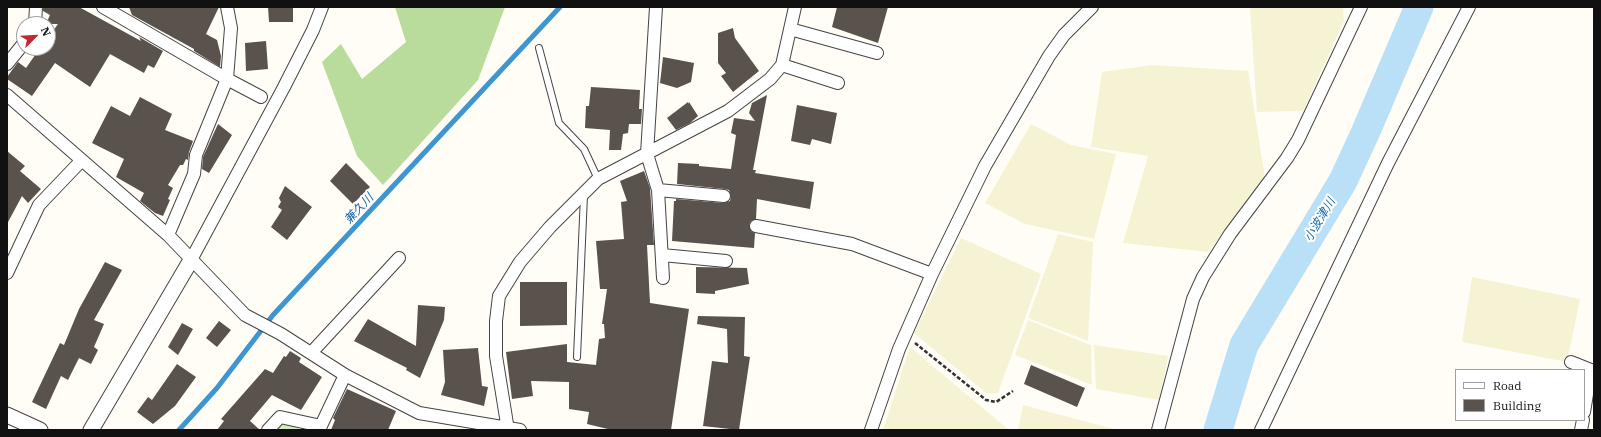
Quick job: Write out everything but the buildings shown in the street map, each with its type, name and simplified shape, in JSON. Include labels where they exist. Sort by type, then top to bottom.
[{"type":"street","points":[[103,7],[261,97]]},
{"type":"street","points":[[168,235],[194,174],[196,154],[227,79],[231,28],[227,7]]},
{"type":"street","points":[[91,430],[191,260],[284,88],[313,30],[322,7]]},
{"type":"street","points":[[656,7],[647,154],[658,190],[664,278]]},
{"type":"street","points":[[508,429],[496,356],[496,321],[499,296],[520,262],[550,227],[598,179],[728,111],[770,79],[782,65],[795,7]]},
{"type":"street","points":[[871,430],[892,368],[932,274],[985,166],[1049,56],[1064,35],[1092,7]]},
{"type":"street","points":[[1158,430],[1193,299],[1203,277],[1230,234],[1287,158],[1298,140],[1361,7]]},
{"type":"street","points":[[1261,430],[1388,163],[1470,7]]},
{"type":"street","points":[[790,29],[877,53]]},
{"type":"street","points":[[7,64],[16,53]]},
{"type":"street","points":[[782,65],[838,83]]},
{"type":"street","points":[[7,95],[81,161],[168,235],[245,315],[282,334],[346,376],[419,413],[520,430]]},
{"type":"street","points":[[7,274],[39,206],[81,161]]},
{"type":"street","points":[[658,190],[724,196]]},
{"type":"street","points":[[756,226],[852,244],[932,274]]},
{"type":"street","points":[[662,255],[726,261]]},
{"type":"street","points":[[311,353],[399,258]]},
{"type":"street","points":[[1571,362],[1591,370],[1585,406]]},
{"type":"street","points":[[268,430],[280,417],[320,428],[346,376]]},
{"type":"street","points":[[7,415],[40,430]]},
{"type":"lane","points":[[539,48],[559,123],[584,149],[598,179]]},
{"type":"lane","points":[[577,357],[584,193]]},
{"type":"path","points":[[906,335],[986,400],[996,402],[1014,391]]},
{"type":"shaded area","points":[[1250,7],[1343,7],[1344,21],[1303,111],[1257,112]]},
{"type":"shaded area","points":[[1152,65],[1248,71],[1265,178],[1208,252],[1123,243],[1148,156],[1091,147],[1102,72]]},
{"type":"shaded area","points":[[1031,124],[1071,145],[1116,154],[1094,239],[1025,224],[985,203]]},
{"type":"shaded area","points":[[1058,234],[1093,242],[1088,341],[1028,318]]},
{"type":"shaded area","points":[[961,238],[1041,274],[998,393],[986,393],[914,333]]},
{"type":"shaded area","points":[[1472,277],[1580,299],[1567,362],[1462,342]]},
{"type":"shaded area","points":[[1028,320],[1091,345],[1092,385],[1015,355]]},
{"type":"shaded area","points":[[1094,345],[1168,356],[1159,400],[1096,389]]},
{"type":"shaded area","points":[[910,347],[1009,430],[883,430]]},
{"type":"shaded area","points":[[1023,405],[1118,430],[1018,430]]},
{"type":"green space","points":[[395,7],[505,7],[478,80],[383,185],[357,156],[322,62],[341,44],[362,79],[406,42]]},
{"type":"green space","points":[[285,421],[301,430],[276,430]]},
{"type":"waterway","name":"兼久川","points":[[179,430],[217,388],[273,315],[560,7]]},
{"type":"waterway","name":"小波津川","points":[[1218,430],[1244,345],[1343,181],[1419,7]]}]
